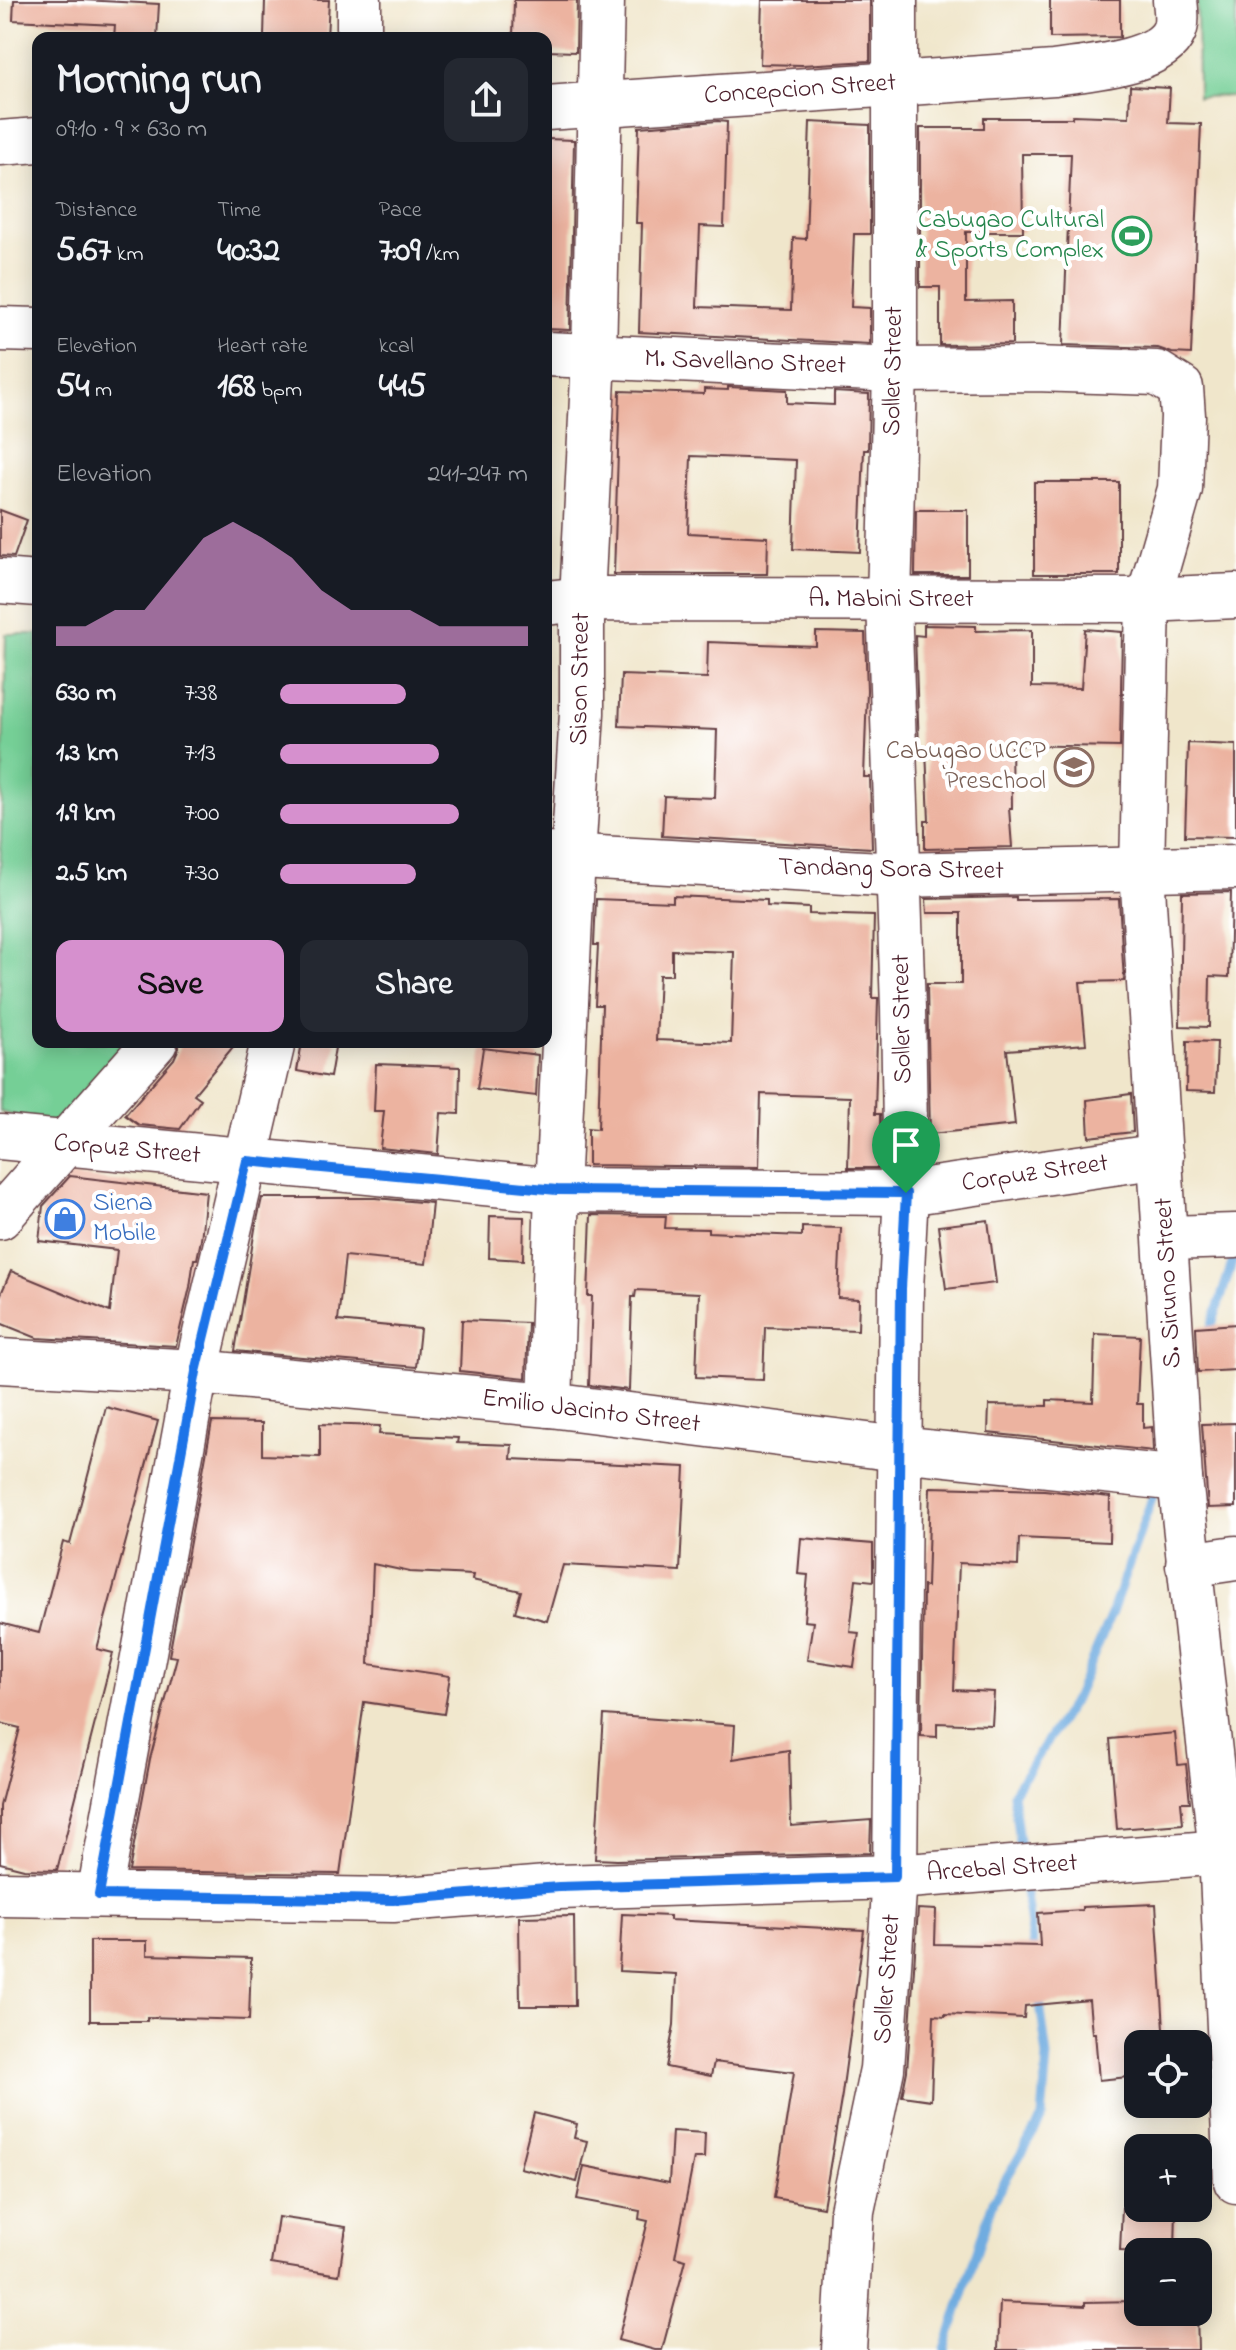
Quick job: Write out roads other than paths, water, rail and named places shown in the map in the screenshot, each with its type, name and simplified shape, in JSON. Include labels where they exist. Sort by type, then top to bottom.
[{"type":"street","points":[[359,0],[359,32]]},
{"type":"street","name":"Sison Street","points":[[550,1405],[557,1190],[559,856],[582,713],[564,601],[594,357],[602,0]]},
{"type":"street","name":"Soller Street","points":[[844,2350],[852,2211],[882,2069],[895,1877],[901,1289],[906,1193],[889,601],[895,370],[895,0]]},
{"type":"street","name":"Concepcion Street","points":[[552,108],[1054,73],[1129,60],[1155,50],[1174,31],[1177,16],[1175,0]]},
{"type":"street","points":[[0,143],[32,140]]},
{"type":"street","points":[[0,329],[32,330]]},
{"type":"street","name":"M. Savellano Street","points":[[552,354],[895,370],[1035,369],[1157,373],[1181,388]]},
{"type":"street","name":"S. Siruno Street","points":[[1181,388],[1180,489],[1148,600],[1142,871],[1180,1479],[1188,1565],[1228,1852],[1236,2181]]},
{"type":"street","points":[[0,581],[32,584]]},
{"type":"street","name":"A. Mabini Street","points":[[564,601],[1148,600],[1236,596]]},
{"type":"street","name":"Tandang Sora Street","points":[[559,856],[899,875],[1236,867]]},
{"type":"street","points":[[0,1217],[150,1048]]},
{"type":"street","points":[[99,1895],[196,1372],[272,1048]]},
{"type":"street","name":"Corpuz Street","points":[[0,1137],[557,1190],[906,1193],[1161,1156]]},
{"type":"street","points":[[1166,1238],[1236,1236]]},
{"type":"street","name":"Emilio Jacinto Street","points":[[0,1361],[196,1372],[550,1405],[899,1449],[1180,1479]]},
{"type":"street","points":[[1188,1565],[1236,1558]]},
{"type":"street","name":"Arcebal Street","points":[[0,1894],[393,1900],[559,1887],[895,1877],[1228,1852]]},
{"type":"waterway","points":[[1208,1337],[1236,1251]]},
{"type":"waterway","points":[[1021,1858],[1013,1793],[1076,1697],[1112,1612],[1156,1487]]},
{"type":"waterway","points":[[1024,1880],[1034,1957]]},
{"type":"waterway","points":[[945,2350],[993,2201],[1042,2118],[1047,2057],[1039,1995]]},
{"type":"place","name":"Cabugao Cultural & Sports Complex","points":[[1132,236]]},
{"type":"place","name":"Cabugao UCCP Preschool","points":[[1074,767]]},
{"type":"place","name":"Siena Mobile","points":[[65,1219]]}]
